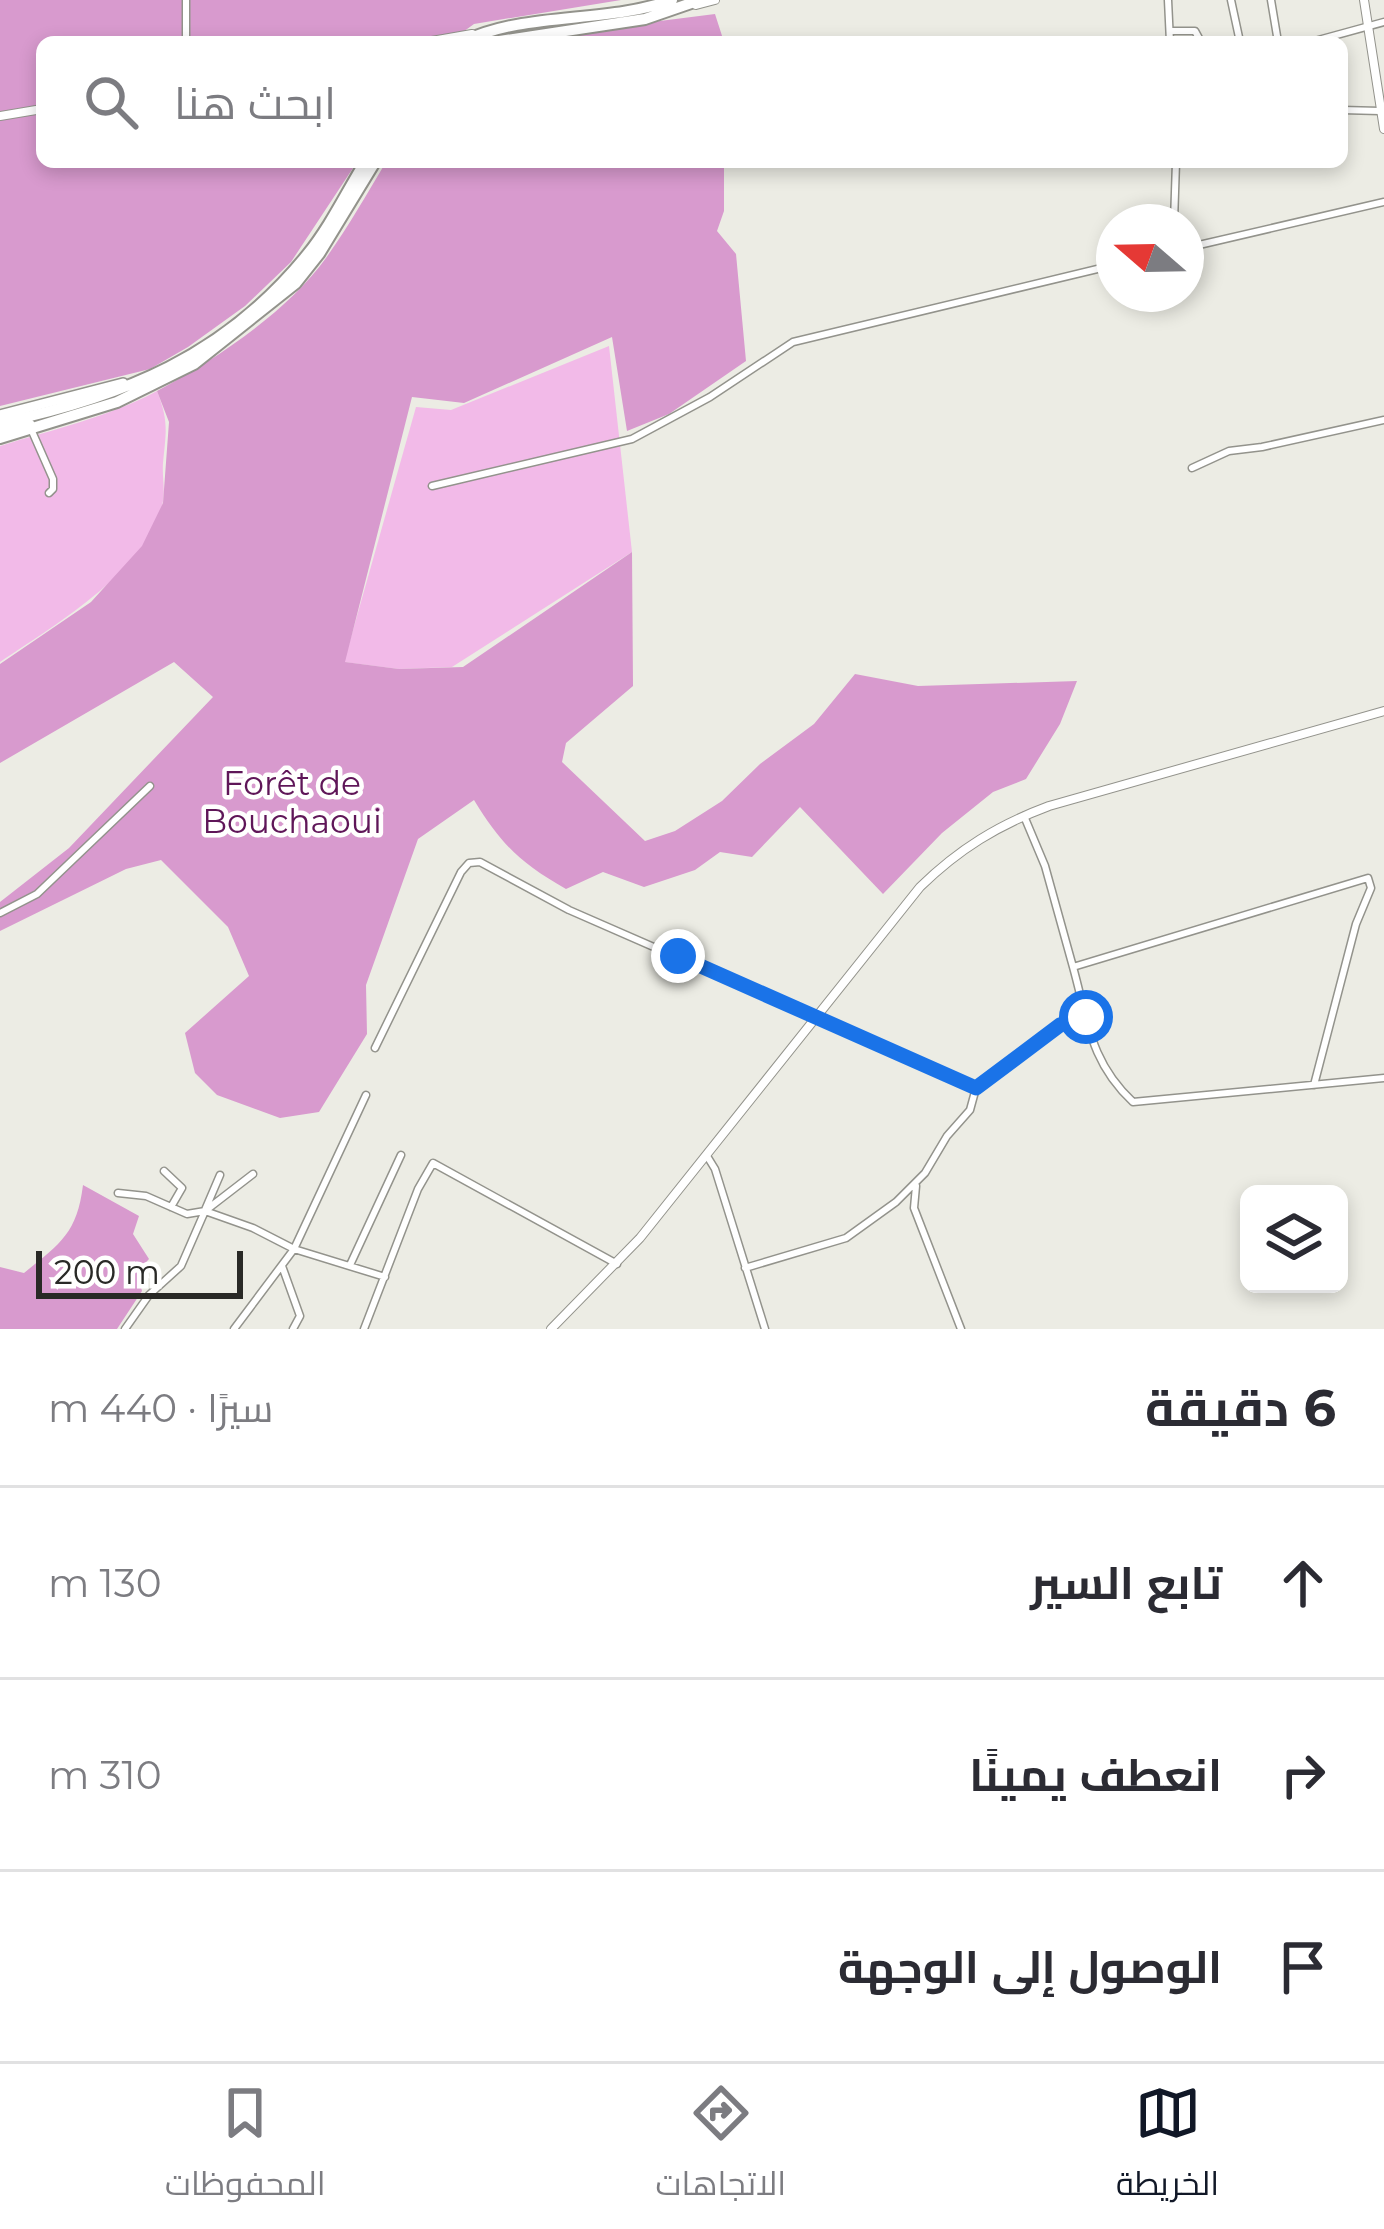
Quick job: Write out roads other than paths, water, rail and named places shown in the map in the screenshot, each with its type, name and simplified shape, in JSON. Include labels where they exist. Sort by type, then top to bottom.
[{"type":"highway","points":[[494,36],[672,0]]},
{"type":"highway","points":[[498,36],[645,19],[694,3]]},
{"type":"highway","points":[[0,427],[110,396],[163,372],[232,325],[295,269],[361,168]]},
{"type":"highway","points":[[0,427],[31,429],[96,409],[175,376],[274,302],[319,254],[371,168]]},
{"type":"main road","points":[[694,3],[715,0]]},
{"type":"main road","points":[[1364,0],[1384,129]]},
{"type":"main road","points":[[0,116],[36,110]]},
{"type":"main road","points":[[0,427],[96,409]]},
{"type":"main road","points":[[551,1329],[617,1264],[920,886],[970,843],[1024,816],[1384,710]]},
{"type":"street","points":[[186,0],[186,36]]},
{"type":"street","points":[[1168,0],[1170,36]]},
{"type":"street","points":[[1231,0],[1239,36]]},
{"type":"street","points":[[1271,0],[1277,36]]},
{"type":"street","points":[[1331,36],[1384,22]]},
{"type":"street","points":[[1170,32],[1196,32],[1198,36]]},
{"type":"street","points":[[1348,110],[1382,111]]},
{"type":"street","points":[[1175,204],[1177,168]]},
{"type":"street","points":[[1204,244],[1384,202]]},
{"type":"street","points":[[432,487],[632,439],[710,397],[793,342],[1096,269]]},
{"type":"street","points":[[1192,468],[1247,446],[1262,447],[1384,420]]},
{"type":"street","points":[[31,429],[53,479],[49,493]]},
{"type":"street","points":[[0,913],[38,894],[150,786]]},
{"type":"street","points":[[1024,816],[1045,866],[1108,1079],[1132,1102],[1384,1078]]},
{"type":"street","points":[[376,1048],[419,952],[470,862],[480,862],[569,910],[976,1088]]},
{"type":"street","points":[[1073,967],[1368,878],[1371,888],[1356,925],[1314,1085]]},
{"type":"street","points":[[745,1268],[846,1238],[916,1182],[970,1110],[976,1088],[1060,1025],[1086,1017]]},
{"type":"street","points":[[235,1329],[293,1249],[365,1095]]},
{"type":"street","points":[[350,1265],[401,1155]]},
{"type":"street","points":[[706,1156],[715,1169],[765,1329]]},
{"type":"street","points":[[364,1329],[418,1189],[433,1163],[617,1264]]},
{"type":"street","points":[[164,1171],[182,1188],[171,1207]]},
{"type":"street","points":[[118,1192],[146,1196],[187,1214],[205,1211],[253,1174]]},
{"type":"street","points":[[125,1329],[149,1295],[181,1266],[220,1175]]},
{"type":"street","points":[[916,1182],[914,1208],[962,1329]]},
{"type":"street","points":[[205,1211],[293,1249],[385,1277]]},
{"type":"street","points":[[282,1267],[300,1316],[293,1329]]},
{"type":"park label","name":"Forêt de Bouchaoui","points":[[292,802]]}]
